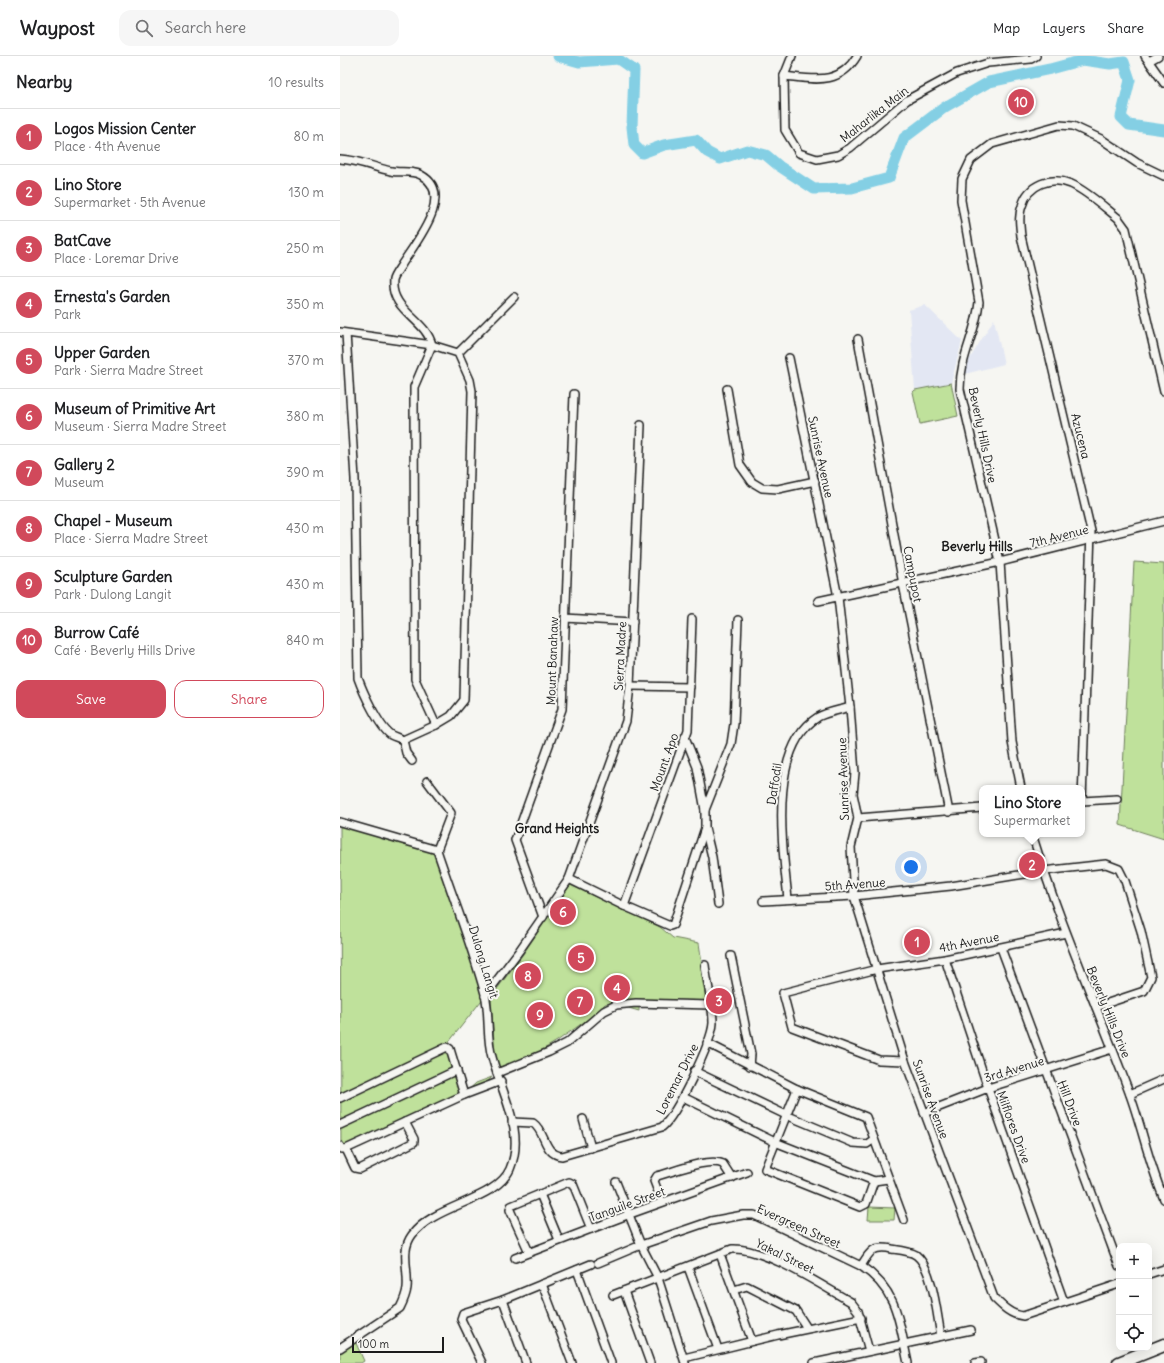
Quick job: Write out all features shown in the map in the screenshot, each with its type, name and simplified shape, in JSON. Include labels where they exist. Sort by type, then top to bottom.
[{"type":"main road","points":[[1119,1363],[1160,1347]]},
{"type":"street","name":"Maharlika Main","points":[[792,56],[784,76],[785,130],[799,153],[817,159],[838,155],[850,148],[907,100],[957,73],[988,60],[1031,59],[1036,56]]},
{"type":"street","points":[[784,76],[820,80],[837,76],[851,66],[857,56]]},
{"type":"street","points":[[1158,56],[1147,59],[1164,83]]},
{"type":"street","name":"Beverly Hills Drive","points":[[1020,785],[1012,742],[1000,562],[960,389],[962,364],[978,315],[979,302],[961,200],[962,179],[971,160],[992,144],[1059,125],[1074,126],[1101,139],[1137,163],[1164,176]]},
{"type":"street","points":[[340,159],[358,161],[392,171],[408,171],[420,174],[429,181],[435,190],[436,201],[428,221],[393,279],[395,295],[403,310],[426,331],[432,345],[414,387],[415,679],[436,725]]},
{"type":"street","name":"Azucena","points":[[1083,785],[1091,540],[1090,520],[1021,236],[1020,214],[1025,198],[1034,188],[1047,182],[1062,181],[1081,190],[1118,218],[1126,229],[1164,392]]},
{"type":"street","points":[[458,353],[514,297]]},
{"type":"street","points":[[343,332],[432,345],[458,353],[470,380],[472,391],[464,700],[451,716],[436,725],[403,740],[390,734],[367,700],[358,678],[355,479],[343,332]]},
{"type":"street","name":"Campupot","points":[[858,339],[903,584],[949,812]]},
{"type":"street","name":"Sunrise Avenue","points":[[789,358],[838,597],[850,707],[855,772],[853,794],[858,818],[851,847],[854,896],[905,1062],[994,1298],[1015,1315],[1023,1316],[1064,1302]]},
{"type":"street","points":[[727,389],[740,465],[752,482],[762,488],[778,489],[815,481]]},
{"type":"street","name":"Mount Banahaw","points":[[543,917],[515,840],[562,709],[574,394]]},
{"type":"street","name":"Sierra Madre","points":[[485,996],[569,879],[626,721],[630,686],[641,425]]},
{"type":"street","name":"7th Avenue","points":[[818,601],[1000,562],[1164,521]]},
{"type":"street","points":[[565,618],[633,622]]},
{"type":"street","name":"Mount. Apo","points":[[624,906],[688,730],[692,620]]},
{"type":"street","points":[[704,810],[731,744],[734,724],[738,620]]},
{"type":"street","points":[[630,686],[690,687]]},
{"type":"street","name":"Daffodil","points":[[788,899],[780,817],[783,790],[792,747],[803,731],[819,717],[850,707]]},
{"type":"street","points":[[685,737],[697,767],[704,810],[705,828],[712,857],[718,904]]},
{"type":"street","points":[[403,740],[406,753],[412,761]]},
{"type":"street","points":[[340,822],[437,850],[451,813],[427,781]]},
{"type":"street","points":[[1085,801],[1117,799]]},
{"type":"street","points":[[858,818],[949,812],[979,808]]},
{"type":"street","points":[[569,879],[624,906],[670,926],[674,922],[705,828]]},
{"type":"street","name":"Beverly Hills Drive","points":[[1033,837],[1043,871],[1066,933],[1130,1094],[1155,1179],[1164,1199]]},
{"type":"street","name":"Dulong Langit","points":[[340,1348],[400,1308],[405,1299],[407,1288],[405,1248],[412,1235],[445,1210],[493,1189],[506,1176],[514,1157],[515,1143],[512,1122],[489,1044],[485,996],[437,850]]},
{"type":"street","name":"5th Avenue","points":[[763,901],[854,896],[951,886],[1043,871],[1106,864],[1119,869],[1125,881],[1141,931],[1151,977],[1144,991],[1096,1007]]},
{"type":"street","name":"4th Avenue","points":[[905,1062],[879,1060],[792,1027],[783,993],[877,969],[945,959],[1066,933]]},
{"type":"street","name":"Hill Drive","points":[[1001,948],[1116,1258]]},
{"type":"street","points":[[731,956],[751,1054],[750,1066]]},
{"type":"street","name":"Milflores Drive","points":[[945,959],[988,1088],[1064,1302]]},
{"type":"street","name":"Loremar Drive","points":[[512,1122],[526,1121],[538,1126],[549,1150],[558,1155],[591,1148],[662,1127],[668,1122],[683,1097],[708,1043],[713,1024],[705,965]]},
{"type":"street","points":[[497,1073],[567,1043],[604,1010],[616,1005],[636,1003],[710,1006]]},
{"type":"street","points":[[708,1043],[797,1089],[866,1117],[904,1220]]},
{"type":"street","points":[[340,1098],[445,1047],[450,1050],[464,1095]]},
{"type":"street","name":"3rd Avenue","points":[[924,1113],[988,1088],[1112,1049]]},
{"type":"street","points":[[340,1125],[457,1070]]},
{"type":"street","points":[[694,1071],[786,1115],[853,1143],[867,1144],[874,1139]]},
{"type":"street","points":[[1130,1094],[1164,1079]]},
{"type":"street","points":[[405,1122],[414,1139],[414,1142],[360,1169],[355,1168],[343,1148],[464,1095],[501,1081]]},
{"type":"street","points":[[797,1089],[765,1169],[846,1201],[864,1206],[874,1181]]},
{"type":"street","points":[[683,1097],[775,1142],[874,1181],[888,1180]]},
{"type":"street","points":[[583,1118],[591,1148]]},
{"type":"street","points":[[662,1202],[654,1181],[657,1176],[715,1162],[724,1164],[732,1178]]},
{"type":"street","name":"Tanguile Street","points":[[515,1258],[559,1240],[747,1172]]},
{"type":"street","points":[[616,1182],[630,1214],[641,1245],[658,1278],[684,1360],[752,1341],[807,1328],[860,1318]]},
{"type":"street","points":[[528,1252],[510,1210],[512,1206],[540,1194],[571,1183],[590,1229]]},
{"type":"street","points":[[540,1194],[559,1240]]},
{"type":"street","name":"Evergreen Street","points":[[482,1363],[461,1319],[463,1313],[503,1300],[641,1245],[711,1220],[733,1216],[754,1215],[861,1266],[876,1276],[884,1286],[895,1305],[908,1363]]},
{"type":"street","name":"Yakal Street","points":[[613,1295],[732,1249],[743,1248],[761,1253],[851,1302],[858,1311],[869,1351]]},
{"type":"street","points":[[861,1266],[868,1254],[874,1249],[884,1248],[915,1254],[928,1272],[941,1336]]},
{"type":"street","points":[[720,1254],[752,1341]]},
{"type":"street","points":[[688,1267],[718,1350]]},
{"type":"street","points":[[1152,1273],[1164,1269]]},
{"type":"street","points":[[577,1270],[611,1363]]},
{"type":"street","points":[[542,1284],[572,1363]]},
{"type":"street","points":[[1064,1302],[1116,1285]]},
{"type":"street","points":[[734,1290],[747,1286],[796,1311],[807,1328]]},
{"type":"street","points":[[624,1291],[650,1363]]},
{"type":"street","points":[[503,1300],[526,1363]]},
{"type":"street","points":[[814,1363],[971,1330]]},
{"type":"shaded area","points":[[925,305],[962,341],[951,383],[915,390],[909,310]]},
{"type":"shaded area","points":[[994,319],[1004,364],[965,374],[969,360]]},
{"type":"green space","points":[[951,383],[958,416],[920,424],[913,392],[915,390]]},
{"type":"green space","points":[[1134,562],[1164,564],[1164,839],[1120,825]]},
{"type":"green space","points":[[340,822],[437,850],[485,996],[445,1047],[457,1070],[464,1094],[476,1083],[492,1077],[482,1088],[341,1148]]},
{"type":"green space","points":[[570,885],[660,927],[673,938],[699,943],[708,1005],[639,999],[639,1011],[611,1003],[605,1004],[594,1015],[539,1052],[499,1068],[495,1057],[491,999]]},
{"type":"green space","points":[[869,1207],[895,1208],[894,1220],[868,1220]]},
{"type":"green space","points":[[355,1341],[364,1361],[361,1363],[340,1363],[340,1351]]},
{"type":"waterway","points":[[558,56],[579,62],[618,59],[634,70],[632,127],[634,145],[642,153],[664,145],[696,140],[707,152],[720,159],[747,150],[766,155],[779,166],[814,189],[852,188],[889,178],[904,138],[945,107],[989,82],[1050,69],[1083,60],[1110,64],[1124,62],[1130,80],[1121,117],[1129,125],[1164,130]]},
{"type":"place","name":"Burrow Café","points":[[1021,102]]},
{"type":"place","name":"Lino Store","points":[[1032,865]]},
{"type":"place","name":"Museum of Primitive Art","points":[[563,912]]},
{"type":"place","name":"Logos Mission Center","points":[[917,942]]},
{"type":"place","name":"Upper Garden","points":[[581,958]]},
{"type":"place","name":"Chapel - Museum","points":[[528,976]]},
{"type":"place","name":"Ernesta's Garden","points":[[617,988]]},
{"type":"place","name":"BatCave","points":[[719,1001]]},
{"type":"place","name":"Gallery 2","points":[[580,1002]]},
{"type":"place","name":"Sculpture Garden","points":[[540,1015]]},
{"type":"district","name":"Beverly Hills","points":[[977,546]]},
{"type":"district","name":"Grand Heights","points":[[557,828]]}]
